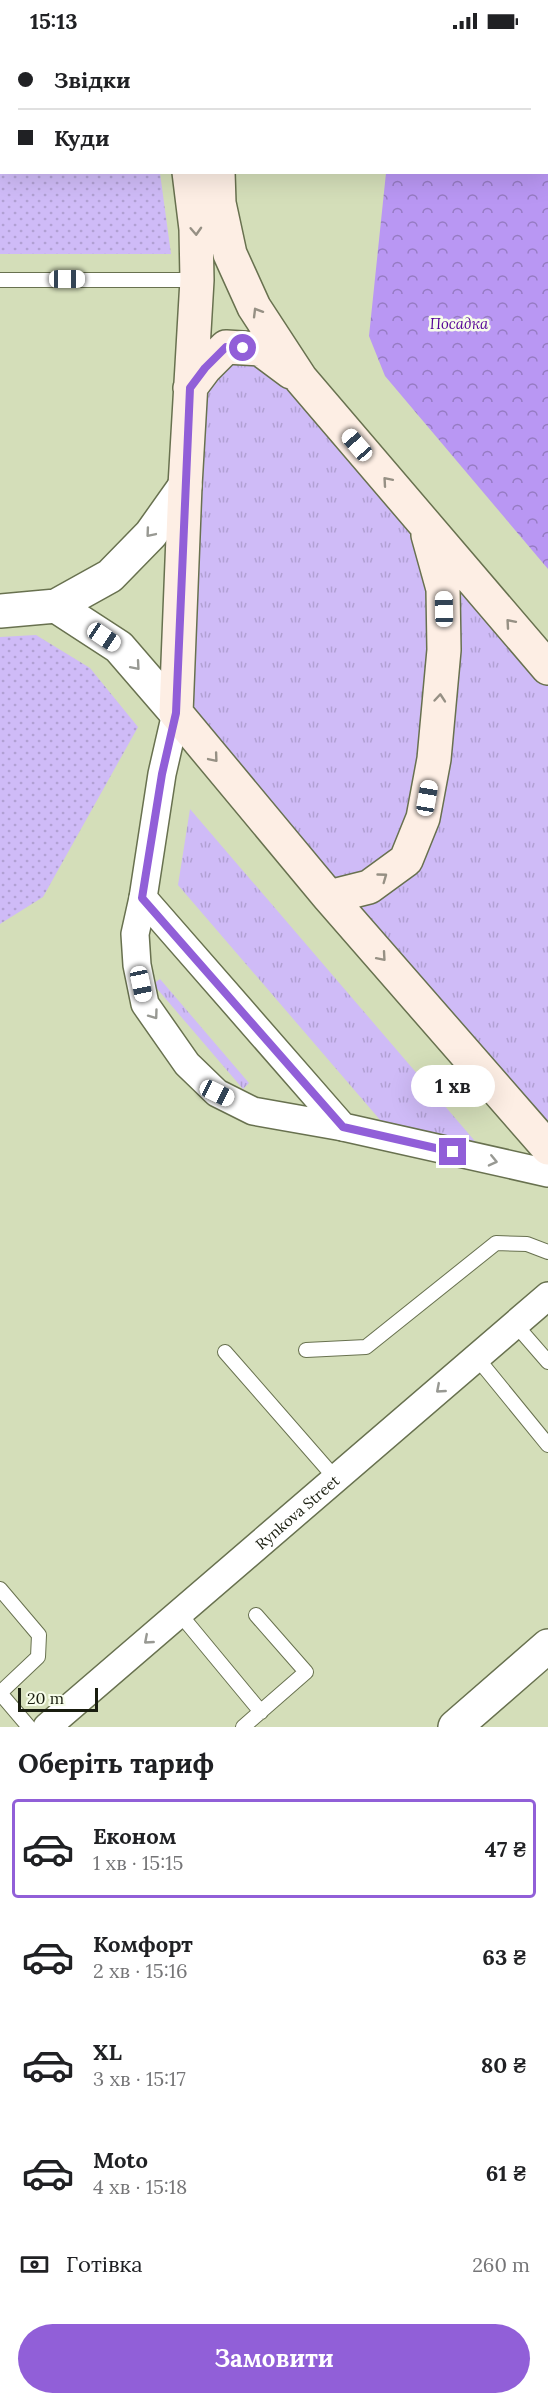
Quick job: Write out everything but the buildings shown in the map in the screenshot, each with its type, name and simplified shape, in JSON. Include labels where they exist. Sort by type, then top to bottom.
[{"type":"main road","points":[[189,174],[196,229],[197,280],[185,486],[176,713],[329,897],[548,1148]]},
{"type":"main road","points":[[218,174],[219,203],[230,254],[254,307],[301,379],[548,668]]},
{"type":"main road","points":[[190,388],[205,368],[226,347],[260,349],[301,379]]},
{"type":"main road","points":[[329,897],[369,887],[405,860],[423,818],[434,759],[444,650],[443,589],[425,525]]},
{"type":"street","points":[[0,611],[56,606],[110,576],[151,534],[185,486]]},
{"type":"street","points":[[56,606],[119,647],[176,713],[162,774],[135,934],[137,966],[145,1004],[187,1064],[217,1093],[253,1111],[343,1127],[548,1173]]},
{"type":"street","points":[[142,898],[343,1127]]},
{"type":"street","name":"Rynkova Street","points":[[47,1727],[548,1296]]},
{"type":"street","points":[[455,1727],[548,1646]]},
{"type":"lane","points":[[0,280],[197,280]]},
{"type":"lane","points":[[306,1350],[366,1347],[496,1243],[526,1244],[548,1252]]},
{"type":"lane","points":[[515,1324],[545,1353]]},
{"type":"lane","points":[[225,1352],[336,1479]]},
{"type":"lane","points":[[477,1358],[548,1444]]},
{"type":"lane","points":[[0,1589],[39,1635],[38,1657],[0,1694],[28,1727]]},
{"type":"lane","points":[[179,1613],[261,1712]]},
{"type":"lane","points":[[243,1727],[306,1672],[256,1615]]},
{"type":"green space","points":[[0,174],[160,174],[171,254],[0,254]]},
{"type":"green space","name":"Посадка","points":[[386,174],[548,174],[548,569],[385,376],[369,336]]},
{"type":"green space","points":[[260,349],[548,668],[548,1148],[176,713],[205,368]]},
{"type":"green space","points":[[36,635],[90,668],[138,727],[43,897],[0,924],[0,637]]},
{"type":"green space","points":[[190,809],[480,1147],[387,1128],[178,885]]},
{"type":"green space","points":[[160,979],[249,1083],[243,1089],[153,984]]},
{"type":"route","points":[[243,348],[226,347],[205,368],[190,388],[176,713],[162,774],[142,898],[343,1127],[453,1152]]}]
